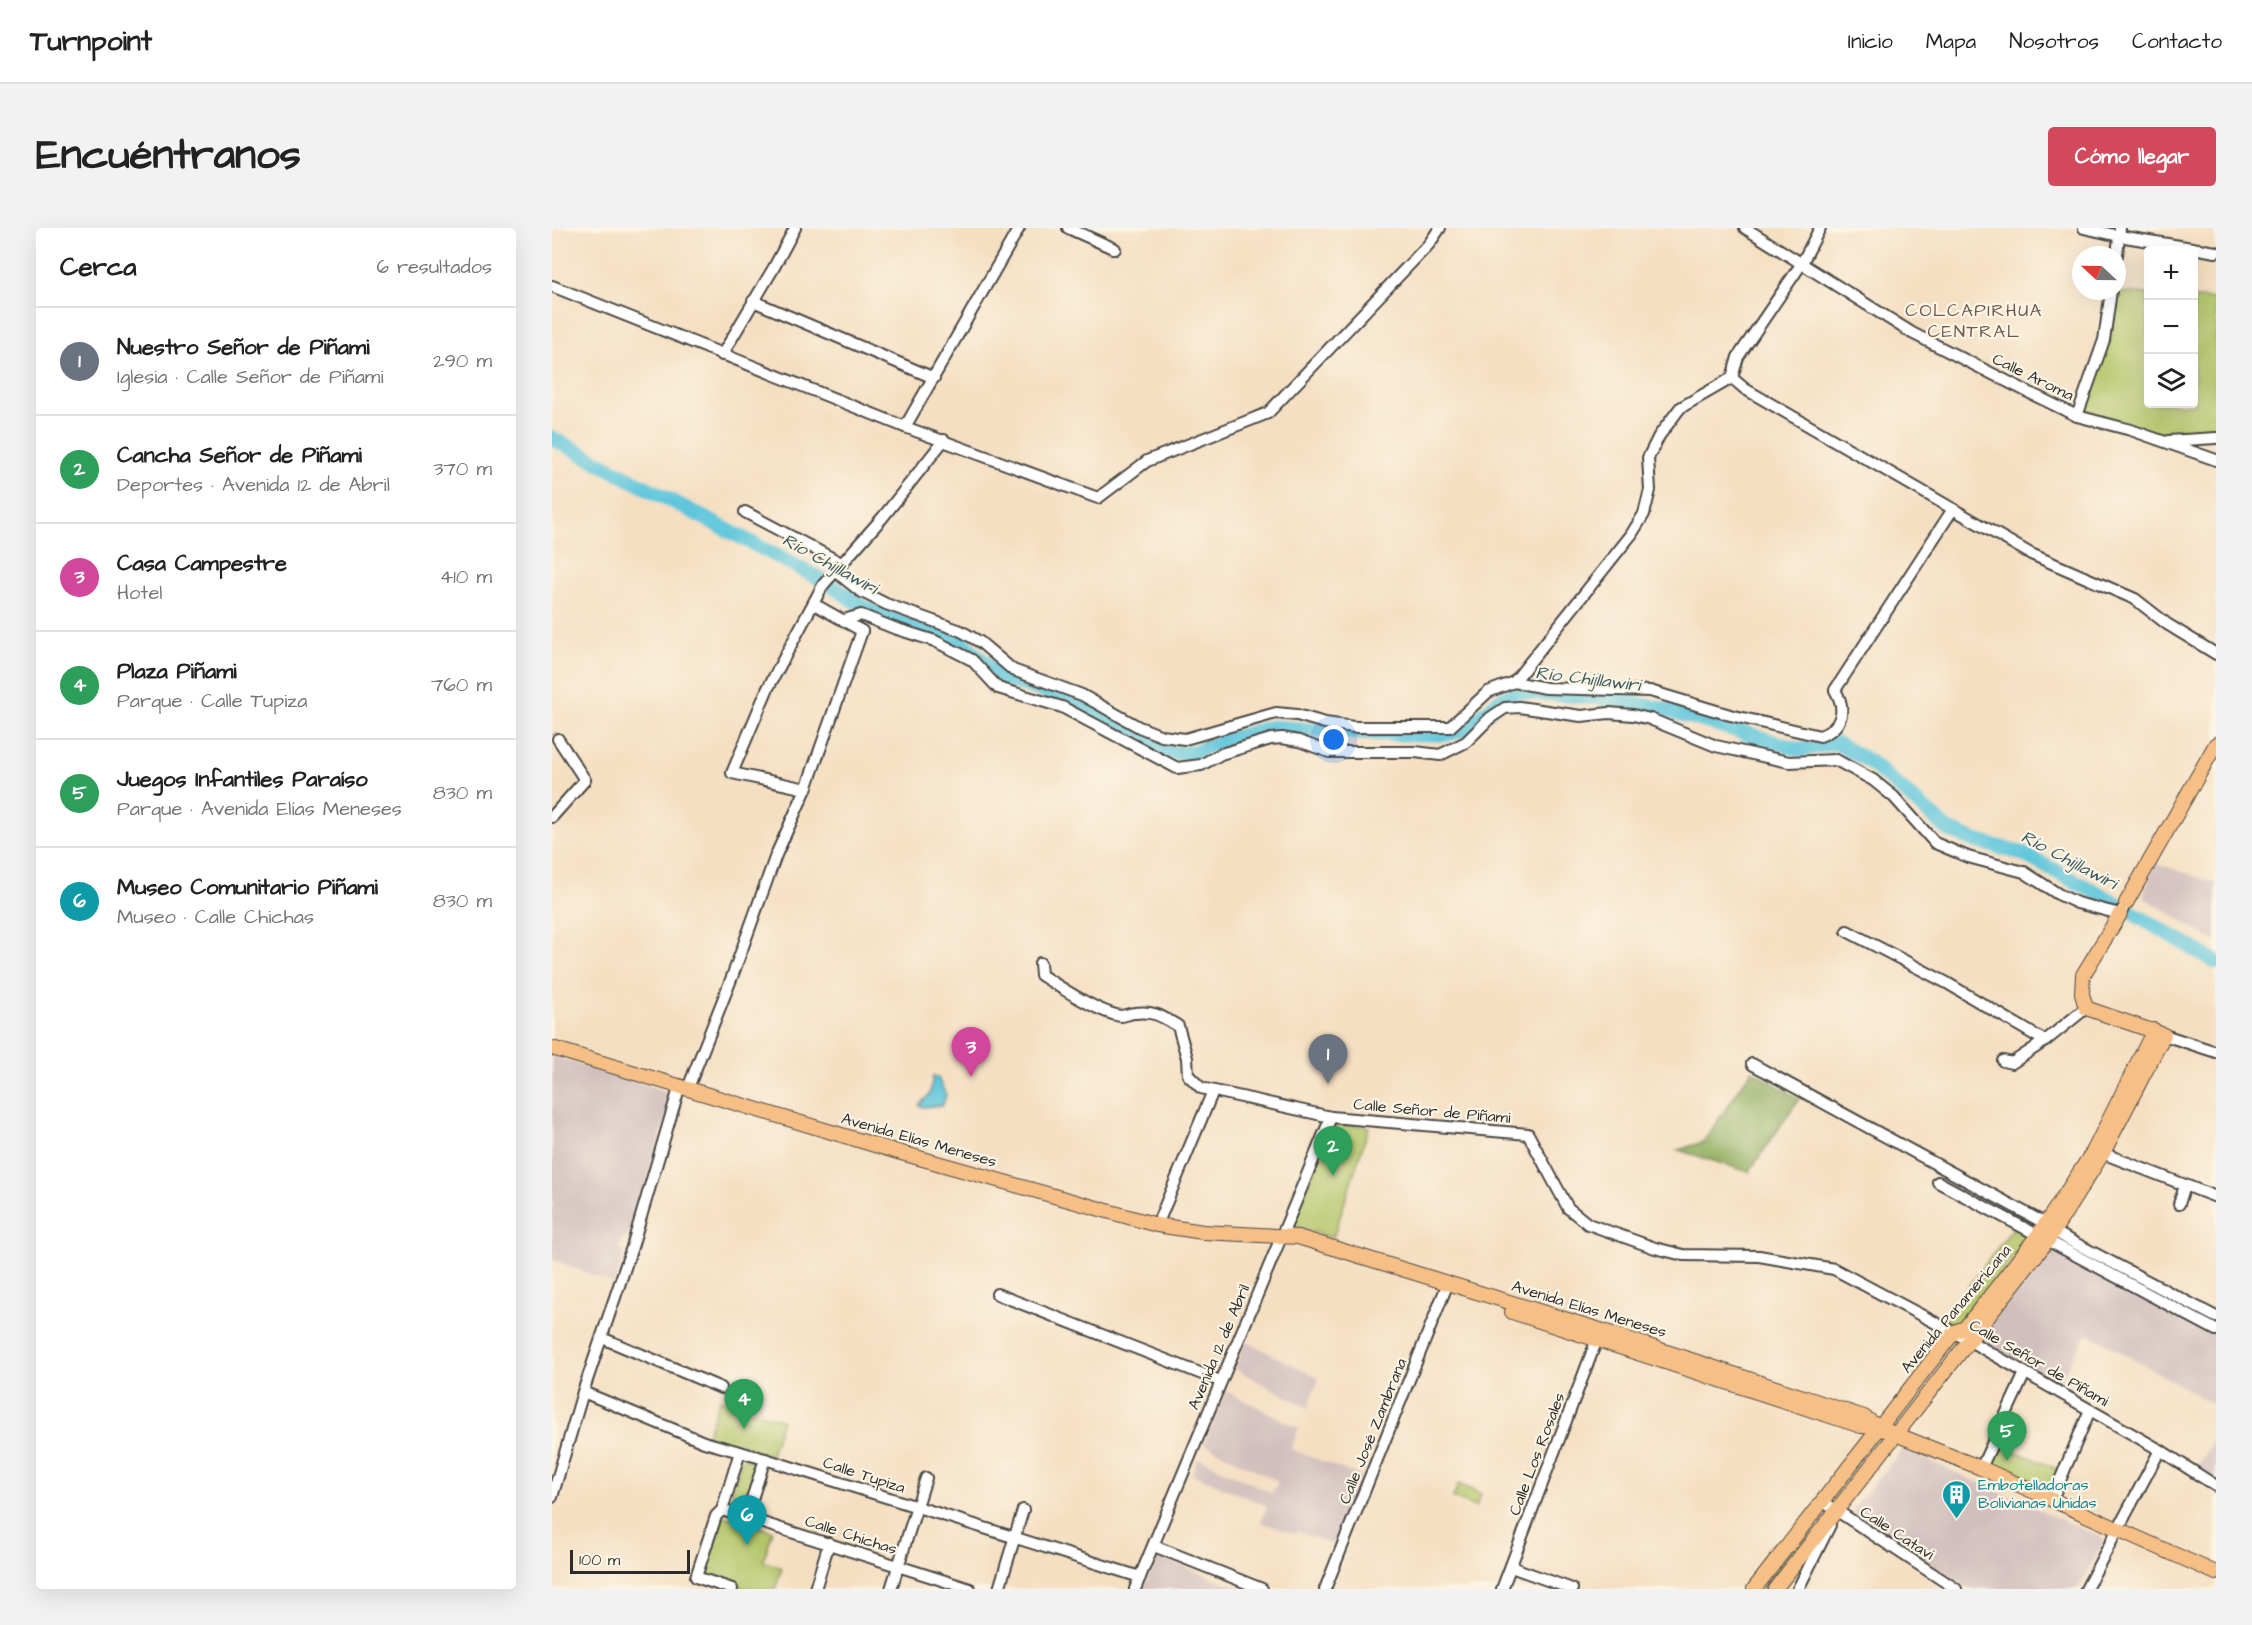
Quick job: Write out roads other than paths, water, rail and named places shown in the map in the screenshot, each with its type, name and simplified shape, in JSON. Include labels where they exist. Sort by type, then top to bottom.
[{"type":"main road","points":[[2159,1033],[2086,1008],[2082,994],[2083,975],[2216,744]]},
{"type":"main road","name":"Avenida Panamericana","points":[[1775,1589],[1968,1340],[2046,1233],[2099,1151],[2159,1033]]},
{"type":"main road","name":"Avenida Elías Meneses","points":[[552,1048],[898,1152],[1157,1225],[1203,1232],[1282,1236],[1293,1244],[1447,1287],[1599,1334],[1861,1426],[1880,1428],[1896,1434],[1981,1468],[2216,1573]]},
{"type":"main road","name":"Avenida Panamericana","points":[[1754,1589],[1954,1332],[1965,1328],[2046,1233]]},
{"type":"street","points":[[722,355],[795,228]]},
{"type":"street","points":[[905,427],[1020,228]]},
{"type":"street","points":[[1068,228],[1115,249]]},
{"type":"street","points":[[552,286],[905,427],[1098,498],[1147,461],[1268,413],[1429,244],[1440,228]]},
{"type":"street","name":"Calle Aroma","points":[[1745,228],[1912,333],[2077,416],[2131,430],[2216,460]]},
{"type":"street","points":[[745,512],[836,570],[860,591],[886,604],[961,631],[980,642],[1013,670],[1082,695],[1139,727],[1162,736],[1185,739],[1276,714],[1297,715],[1325,723],[1354,727],[1450,727],[1488,692],[1514,682],[1631,535],[1644,513],[1650,490],[1648,458],[1659,436],[1680,408],[1731,378],[1738,357],[1803,263],[1820,228]]},
{"type":"street","points":[[2084,228],[2120,232],[2216,252]]},
{"type":"street","points":[[2077,416],[2104,340],[2110,300]]},
{"type":"street","points":[[753,301],[934,378]]},
{"type":"street","points":[[1731,378],[1745,389],[2031,554],[2135,599],[2167,624],[2216,654]]},
{"type":"street","points":[[2162,441],[2216,438]]},
{"type":"street","points":[[806,789],[732,773],[767,690],[823,585],[944,440]]},
{"type":"street","points":[[1514,682],[1546,688],[1650,691],[1730,715],[1820,736],[1830,732],[1839,722],[1842,710],[1841,699],[1835,690],[1953,509]]},
{"type":"street","points":[[552,1497],[583,1392],[684,1086],[732,977],[776,855],[806,789],[862,631],[814,604]]},
{"type":"street","points":[[844,620],[861,615],[935,641],[972,660],[998,688],[1062,707],[1177,768],[1202,765],[1221,754],[1271,739],[1282,738],[1299,741],[1329,752],[1415,752],[1440,755],[1466,742],[1490,718],[1505,708],[1520,707],[1581,716],[1609,713],[1633,716],[1650,719],[1716,746],[1789,762],[1836,760],[1873,780],[1894,797],[1935,843],[1999,867],[2024,872],[2058,894],[2077,903],[2122,909]]},
{"type":"street","points":[[552,817],[585,780],[558,739]]},
{"type":"street","points":[[1847,931],[1947,983],[2045,1041]]},
{"type":"street","name":"Calle Señor de Piñami","points":[[1040,963],[1041,975],[1064,990],[1100,1008],[1122,1016],[1155,1012],[1178,1026],[1187,1058],[1188,1075],[1201,1088],[1330,1117],[1528,1134],[1568,1208],[1588,1224],[1655,1248],[1683,1255],[1759,1256],[1833,1269],[1954,1332],[2160,1450],[2216,1486]]},
{"type":"street","points":[[2003,1061],[2012,1063],[2045,1041],[2086,1008]]},
{"type":"street","points":[[2159,1033],[2216,1052]]},
{"type":"street","points":[[1752,1064],[2216,1330]]},
{"type":"street","points":[[1157,1225],[1213,1091]]},
{"type":"street","name":"Avenida 12 de Abril","points":[[1135,1589],[1330,1117]]},
{"type":"street","points":[[2099,1151],[2216,1197]]},
{"type":"street","points":[[1938,1182],[2216,1317]]},
{"type":"street","points":[[2179,1204],[2185,1185]]},
{"type":"street","name":"Calle José Zambrana","points":[[1325,1589],[1447,1287]]},
{"type":"street","points":[[997,1294],[1220,1381]]},
{"type":"street","name":"Calle Los Rosales","points":[[1502,1589],[1599,1334]]},
{"type":"street","points":[[602,1338],[721,1388]]},
{"type":"street","points":[[1981,1468],[2025,1373]]},
{"type":"street","name":"Calle Tupiza","points":[[583,1392],[705,1442],[1140,1577]]},
{"type":"street","points":[[2052,1499],[2090,1410]]},
{"type":"street","points":[[2086,1589],[2160,1450]]},
{"type":"street","points":[[732,1589],[696,1577],[717,1516],[722,1510],[740,1452]]},
{"type":"street","points":[[746,1517],[765,1459]]},
{"type":"street","points":[[891,1589],[926,1478]]},
{"type":"street","name":"Calle Catavi","points":[[1822,1501],[1956,1589]]},
{"type":"street","name":"Calle Chichas","points":[[722,1510],[970,1589]]},
{"type":"street","points":[[999,1589],[1023,1510]]},
{"type":"street","points":[[1798,1589],[1836,1511]]},
{"type":"street","points":[[815,1589],[829,1544]]},
{"type":"street","points":[[1154,1546],[1262,1589]]},
{"type":"street","points":[[1511,1567],[1572,1589]]},
{"type":"water","points":[[933,1076],[938,1078],[946,1095],[943,1105],[923,1107],[919,1105],[930,1094]]},
{"type":"waterway","name":"Río Chijllawiri","points":[[552,438],[828,583],[863,607],[964,643],[1002,678],[1082,703],[1123,730],[1167,752],[1191,753],[1222,741],[1271,727],[1376,734],[1447,734],[1466,729],[1500,700],[1517,691],[1603,698],[1668,710],[1801,750],[1836,743],[1869,761],[1947,829],[1975,841],[2021,853],[2107,898],[2216,962]]},
{"type":"waterway","points":[[1926,1167],[1946,1181]]},
{"type":"waterway","points":[[1959,1187],[2036,1226]]},
{"type":"waterway","points":[[2188,1309],[2216,1323]]},
{"type":"place","name":"Casa Campestre","points":[[971,1077]]},
{"type":"place","name":"Nuestro Señor de Piñami","points":[[1328,1084]]},
{"type":"place","name":"Cancha Señor de Piñami","points":[[1333,1176]]},
{"type":"place","name":"Plaza Piñami","points":[[744,1429]]},
{"type":"place","name":"Juegos Infantiles Paraíso","points":[[2007,1461]]},
{"type":"place","name":"Embotelladoras Bolivianas Unidas","points":[[1957,1520]]},
{"type":"place","name":"Museo Comunitario Piñami","points":[[747,1545]]},
{"type":"district","name":"COLCAPIRHUA CENTRAL","points":[[1974,320]]}]
